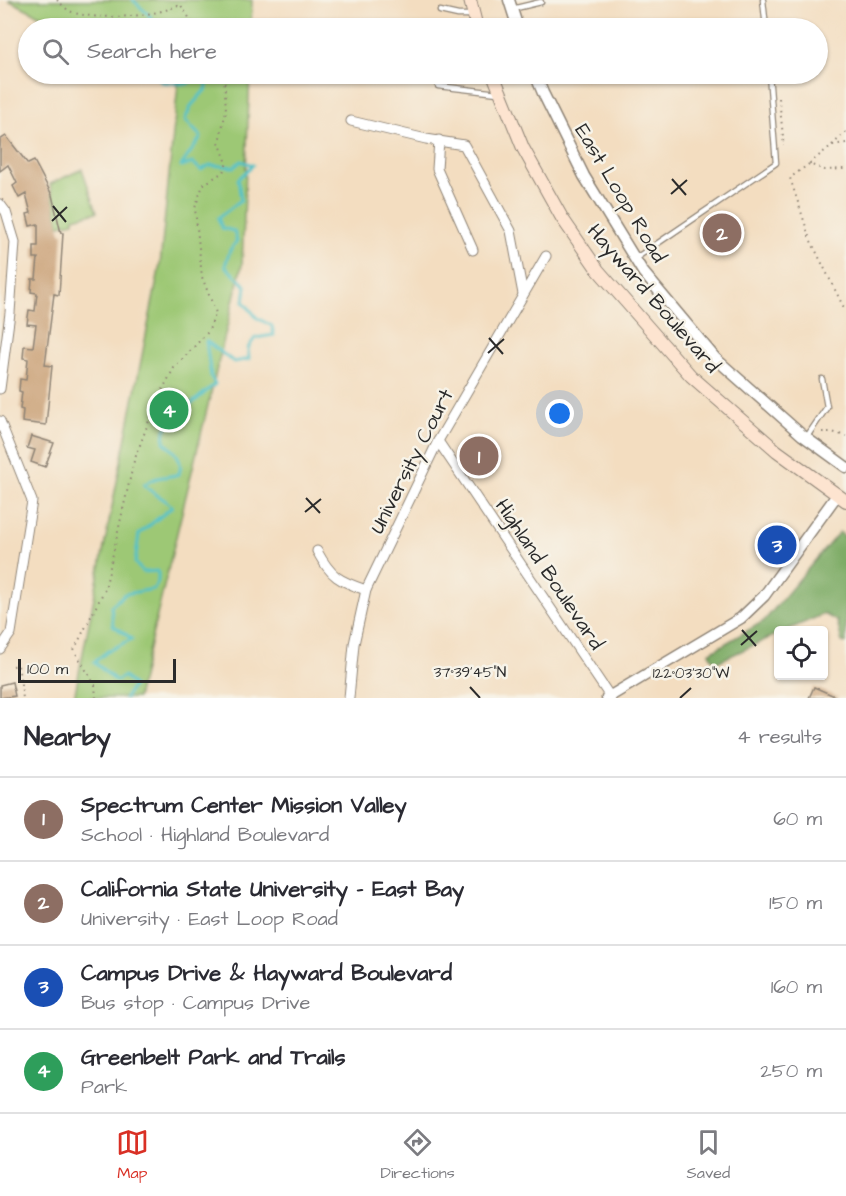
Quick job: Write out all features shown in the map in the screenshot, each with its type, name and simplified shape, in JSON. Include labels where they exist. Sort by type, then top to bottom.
[{"type":"main road","points":[[470,0],[475,18]]},
{"type":"main road","name":"Hayward Boulevard","points":[[497,84],[523,148],[562,218],[598,270],[691,376],[777,451],[842,498]]},
{"type":"street","name":"East Loop Road","points":[[539,84],[584,176],[634,260],[715,358],[806,438],[846,467]]},
{"type":"street","points":[[351,121],[464,145],[511,231],[523,294]]},
{"type":"street","points":[[439,140],[436,169],[472,250]]},
{"type":"street","points":[[0,204],[6,212],[15,242],[10,313],[0,389]]},
{"type":"street","name":"University Court","points":[[349,698],[354,645],[366,590],[438,441],[546,256]]},
{"type":"street","points":[[0,421],[32,501],[11,633],[0,649]]},
{"type":"street","name":"Highland Boulevard","points":[[438,441],[609,697]]},
{"type":"street","points":[[609,697],[741,618],[765,596],[842,498]]},
{"type":"street","points":[[317,551],[324,565],[343,582],[366,590]]},
{"type":"lane","points":[[763,0],[765,18]]},
{"type":"lane","points":[[511,4],[541,2]]},
{"type":"lane","points":[[440,11],[458,15],[474,15]]},
{"type":"lane","points":[[634,260],[776,163],[770,84]]},
{"type":"lane","points":[[438,86],[501,93]]},
{"type":"lane","points":[[806,438],[827,407],[822,379]]},
{"type":"path","points":[[57,0],[72,12],[105,17],[147,15],[180,4],[189,18]]},
{"type":"path","points":[[96,698],[95,685],[74,650],[105,589],[134,461],[156,402],[174,368],[208,332],[216,313],[202,277],[195,208],[203,185],[223,172],[227,164],[219,142],[226,111],[225,84]]},
{"type":"path","points":[[779,97],[784,146]]},
{"type":"path","points":[[846,132],[790,178],[810,239],[843,306],[846,307]]},
{"type":"path","points":[[832,145],[846,143]]},
{"type":"path","points":[[809,164],[825,170],[844,169],[846,171]]},
{"type":"path","points":[[822,432],[846,436]]},
{"type":"path","points":[[13,666],[18,665],[23,698]]},
{"type":"green space","points":[[8,0],[252,0],[251,18],[45,18]]},
{"type":"green space","points":[[178,84],[250,84],[242,265],[137,698],[74,698],[160,265]]},
{"type":"green space","points":[[82,169],[97,212],[74,218],[74,222],[59,225],[50,184]]},
{"type":"green space","points":[[839,532],[846,537],[846,643],[842,642],[837,621],[824,614],[796,626],[774,626],[774,636],[715,663],[709,653],[764,621]]},
{"type":"building","points":[[6,136],[28,164],[34,161],[52,195],[61,233],[63,233],[59,295],[54,294],[45,365],[52,366],[46,425],[22,422],[23,410],[20,409],[22,392],[19,391],[20,379],[26,380],[28,359],[23,358],[24,346],[33,347],[36,325],[27,324],[29,310],[35,311],[37,293],[31,292],[32,279],[36,279],[38,258],[34,258],[34,246],[38,246],[38,224],[30,226],[27,214],[31,213],[26,194],[19,198],[13,186],[17,183],[8,165],[0,171],[0,140]]},
{"type":"building","points":[[31,436],[54,443],[45,467],[31,462],[35,450],[27,448]]},
{"type":"building","points":[[12,682],[15,696],[0,698],[0,685]]},
{"type":"building","points":[[814,687],[839,698],[809,698]]},
{"type":"waterway","points":[[133,0],[152,18]]},
{"type":"waterway","points":[[125,698],[133,686],[124,676],[116,681],[94,662],[108,651],[132,639],[113,625],[111,606],[125,594],[154,589],[158,581],[158,571],[143,572],[135,563],[139,534],[172,507],[144,485],[157,478],[179,474],[179,460],[175,452],[164,442],[165,430],[170,422],[215,384],[211,377],[206,341],[234,362],[249,359],[248,348],[255,338],[274,335],[272,326],[257,318],[244,302],[246,286],[225,266],[230,250],[237,241],[234,231],[222,228],[218,218],[241,200],[238,179],[253,165],[241,161],[234,167],[210,165],[201,170],[193,163],[181,166],[201,137],[185,120],[191,106],[207,88],[207,84]]},
{"type":"place","name":"California State University - East Bay","points":[[722,233]]},
{"type":"place","name":"Greenbelt Park and Trails","points":[[169,410]]},
{"type":"place","name":"Spectrum Center Mission Valley","points":[[479,456]]},
{"type":"place","name":"Campus Drive & Hayward Boulevard","points":[[777,545]]}]
